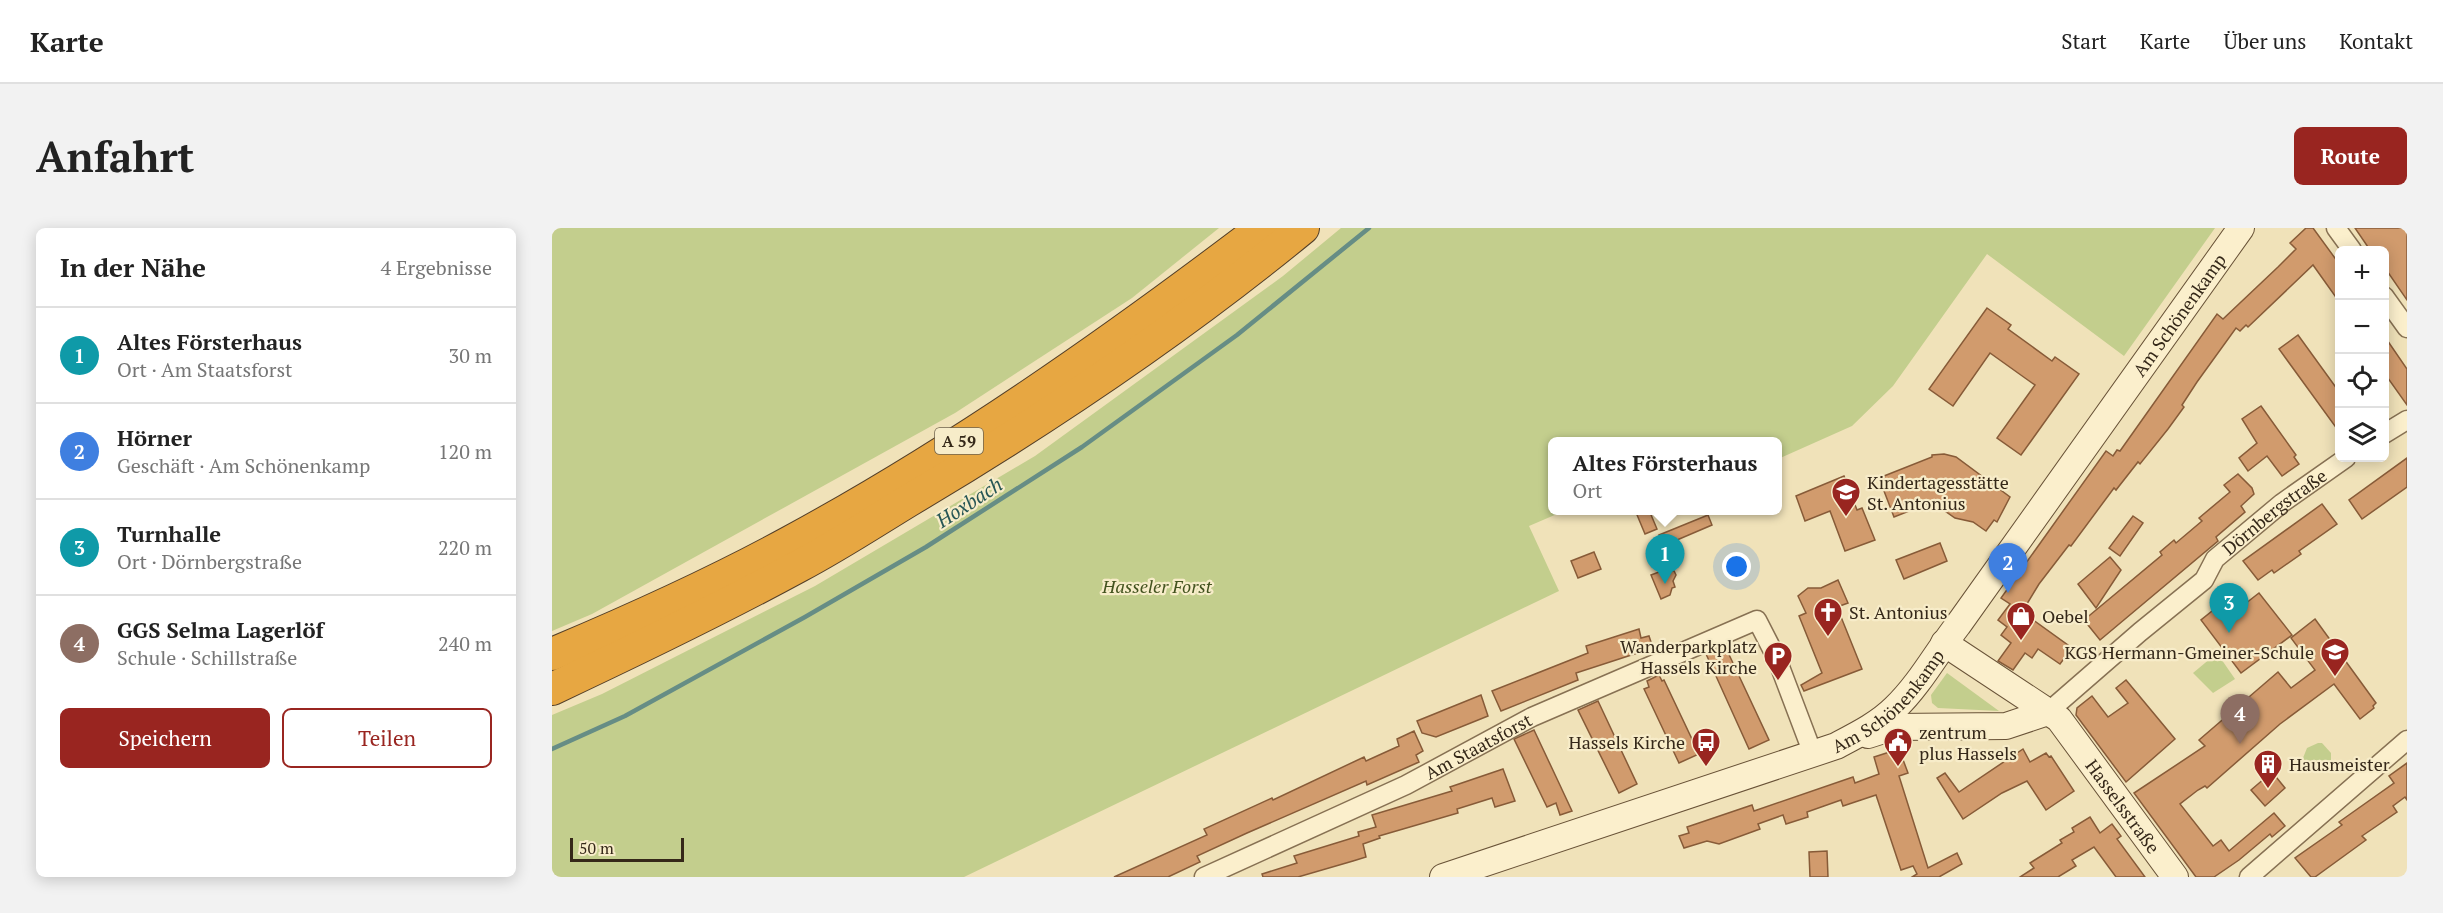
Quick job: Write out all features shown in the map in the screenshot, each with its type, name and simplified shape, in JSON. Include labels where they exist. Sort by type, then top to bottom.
[{"type":"highway","name":"A 59","points":[[552,654],[635,619],[790,542],[931,459],[1050,382],[1179,291],[1262,228]]},
{"type":"highway","name":"A 59","points":[[552,689],[651,643],[801,565],[947,478],[1069,401],[1195,312],[1303,228]]},
{"type":"main road","name":"Am Schönenkamp","points":[[1443,877],[1813,754],[1859,735],[1890,712],[1912,688],[2241,228]]},
{"type":"main road","name":"Hasselsstraße","points":[[1944,643],[2059,719],[2175,877]]},
{"type":"main road","points":[[1912,688],[1911,699],[1915,711],[1919,718],[1932,728]]},
{"type":"main road","points":[[2016,724],[2026,698]]},
{"type":"main road","points":[[2016,724],[2048,712]]},
{"type":"main road","points":[[1859,735],[1870,735],[1893,727],[1932,728],[2016,724],[2039,726],[2073,736]]},
{"type":"street","points":[[2336,228],[2349,246]]},
{"type":"street","points":[[2388,300],[2407,328]]},
{"type":"street","points":[[2389,431],[2407,420]]},
{"type":"street","name":"Dörnbergstraße","points":[[2048,712],[2204,580],[2215,559],[2282,503],[2340,462]]},
{"type":"street","name":"Am Staatsforst","points":[[1204,877],[1406,785],[1532,717],[1757,620],[1777,659],[1813,754]]},
{"type":"street","points":[[2249,877],[2407,740]]},
{"type":"green space","points":[[552,228],[1219,228],[1132,298],[955,413],[592,614],[552,631]]},
{"type":"green space","name":"Hasseler Forst","points":[[1341,228],[2215,228],[2124,356],[1987,254],[1893,386],[1852,426],[1782,457],[1782,437],[1548,437],[1548,515],[1555,515],[1529,526],[1559,591],[964,877],[552,877],[552,715],[602,694],[815,586],[1035,456],[1283,276]]},
{"type":"green space","points":[[2217,653],[2235,679],[2213,693],[2193,673]]},
{"type":"green space","points":[[1947,673],[1999,711],[1938,708],[1932,703],[1931,695]]},
{"type":"green space","points":[[2322,743],[2331,753],[2331,763],[2325,771],[2306,762],[2303,758],[2307,748]]},
{"type":"building","points":[[2306,228],[2313,228],[2335,258],[2335,296],[2313,265],[2248,327],[2246,325],[2240,331],[2236,328],[2197,382],[2182,405],[2184,407],[2168,429],[2140,464],[2138,462],[2116,490],[2114,488],[2071,546],[2069,545],[2039,584],[2022,612],[2072,648],[2060,664],[2038,649],[2032,658],[2025,653],[2013,670],[1998,661],[2011,643],[2001,635],[2007,627],[1998,620],[2010,604],[2001,598],[2106,451],[2113,456],[2117,450],[2120,451],[2217,314],[2223,319],[2278,267],[2296,249],[2290,243]]},
{"type":"building","points":[[2355,228],[2407,228],[2407,300],[2389,274],[2389,246],[2367,246]]},
{"type":"building","points":[[1987,308],[2011,325],[2008,329],[2052,361],[2055,357],[2079,374],[2021,455],[1997,438],[2035,385],[1990,353],[1953,406],[1929,389]]},
{"type":"building","points":[[2298,335],[2335,386],[2335,426],[2279,349]]},
{"type":"building","points":[[2389,343],[2407,369],[2407,405],[2389,380]]},
{"type":"building","points":[[2261,406],[2296,455],[2294,457],[2299,464],[2282,476],[2267,456],[2248,471],[2239,458],[2257,443],[2242,419]]},
{"type":"building","points":[[1944,454],[1956,457],[2010,497],[1997,522],[1994,520],[1986,531],[1973,522],[1955,518],[1932,502],[1894,517],[1879,478],[1932,457],[1932,455]]},
{"type":"building","points":[[2407,458],[2407,487],[2362,519],[2349,500]]},
{"type":"building","points":[[2238,474],[2252,488],[2254,494],[2241,506],[2245,512],[2216,537],[2218,541],[2100,640],[2084,620],[2162,555],[2160,552],[2174,540],[2176,543],[2202,521],[2199,518],[2230,492],[2224,485]]},
{"type":"building","points":[[1844,476],[1857,510],[1862,508],[1875,540],[1845,551],[1830,511],[1805,521],[1796,496]]},
{"type":"building","points":[[2322,504],[2337,524],[2299,551],[2301,554],[2274,573],[2272,570],[2258,580],[2243,561]]},
{"type":"building","points":[[1637,515],[1651,515],[1657,529],[1645,534]]},
{"type":"building","points":[[1708,515],[1712,525],[1663,546],[1659,535]]},
{"type":"building","points":[[2133,516],[2143,523],[2120,556],[2109,548]]},
{"type":"building","points":[[1940,543],[1947,561],[1904,579],[1896,560]]},
{"type":"building","points":[[1594,552],[1601,569],[1578,578],[1571,561]]},
{"type":"building","points":[[2110,557],[2121,570],[2096,608],[2078,584]]},
{"type":"building","points":[[1667,569],[1674,571],[1676,575],[1673,581],[1675,587],[1672,588],[1670,595],[1661,599],[1651,575]]},
{"type":"building","name":"St. Antonius","points":[[1838,580],[1848,603],[1837,607],[1862,669],[1804,691],[1801,685],[1822,673],[1799,616],[1806,613],[1798,596],[1808,588],[1821,588]]},
{"type":"building","points":[[2230,593],[2241,607],[2259,593],[2292,635],[2241,673],[2201,620],[2222,603],[2220,601]]},
{"type":"building","points":[[2315,619],[2376,703],[2374,708],[2360,719],[2334,684],[2280,724],[2207,788],[2205,786],[2198,790],[2180,804],[2213,846],[2221,840],[2229,851],[2274,813],[2285,826],[2272,837],[2270,834],[2214,877],[2196,877],[2134,793],[2205,746],[2199,740],[2278,672],[2291,688],[2315,670],[2291,638]]},
{"type":"building","points":[[1639,629],[1641,638],[1649,636],[1653,648],[1576,673],[1578,680],[1501,711],[1492,691],[1588,653],[1586,646]]},
{"type":"building","points":[[1725,646],[1769,740],[1749,749],[1706,654]]},
{"type":"building","points":[[1659,675],[1662,681],[1664,680],[1699,754],[1679,763],[1644,689],[1649,687],[1647,681]]},
{"type":"building","points":[[2126,680],[2175,739],[2126,782],[2076,715],[2077,708],[2092,696],[2108,717],[2128,703],[2116,688]]},
{"type":"building","points":[[1481,695],[1488,716],[1436,737],[1422,733],[1417,721]]},
{"type":"building","points":[[1598,701],[1637,784],[1619,793],[1578,710]]},
{"type":"building","points":[[1534,730],[1572,811],[1560,815],[1556,803],[1547,807],[1514,739]]},
{"type":"building","points":[[1414,731],[1423,751],[1416,755],[1419,762],[1367,785],[1366,781],[1247,833],[1197,856],[1200,862],[1168,877],[1114,877],[1207,835],[1204,829],[1272,798],[1273,800],[1364,757],[1366,761],[1399,746],[1397,739]]},
{"type":"building","points":[[1899,749],[1908,773],[1899,776],[1928,868],[1957,853],[1962,864],[1939,877],[1912,877],[1917,874],[1913,866],[1901,870],[1876,795],[1843,806],[1841,800],[1807,812],[1808,817],[1786,824],[1783,815],[1758,824],[1760,829],[1719,844],[1707,841],[1684,848],[1679,836],[1689,833],[1687,827],[1752,805],[1754,811],[1853,777],[1855,783],[1879,774],[1874,757]]},
{"type":"building","points":[[2023,749],[2030,762],[2046,753],[2049,757],[2051,756],[2074,791],[2046,810],[2027,781],[2002,793],[1963,819],[1937,778],[1945,773],[1959,792]]},
{"type":"building","points":[[2407,763],[2407,800],[2405,797],[2393,806],[2397,812],[2362,836],[2366,840],[2315,877],[2311,877],[2295,858],[2342,825],[2339,822],[2394,783],[2389,776]]},
{"type":"building","points":[[1503,769],[1515,801],[1495,807],[1492,798],[1457,809],[1458,813],[1379,836],[1380,838],[1363,844],[1366,857],[1353,861],[1298,877],[1263,877],[1262,874],[1297,863],[1294,856],[1359,836],[1358,832],[1376,827],[1372,815],[1452,791],[1450,787]]},
{"type":"building","name":"Hausmeister","points":[[2272,772],[2285,788],[2265,806],[2251,790]]},
{"type":"building","points":[[2090,817],[2100,833],[2112,824],[2121,836],[2117,839],[2145,877],[2116,877],[2094,847],[2072,860],[2076,866],[2058,877],[2020,877],[2034,868],[2030,863],[2062,843],[2060,840],[2074,832],[2072,828]]},
{"type":"building","points":[[1827,851],[1828,877],[1810,877],[1809,852]]},
{"type":"waterway","name":"Hoxbach","points":[[552,749],[625,716],[926,547],[1082,447],[1237,335],[1369,228]]},
{"type":"place","name":"Kindertagesstätte St. Antonius","points":[[1846,518]]},
{"type":"place","name":"Altes Försterhaus","points":[[1665,584]]},
{"type":"place","name":"Hörner","points":[[2008,593]]},
{"type":"place","name":"Turnhalle","points":[[2229,633]]},
{"type":"place","name":"St. Antonius","points":[[1828,638]]},
{"type":"place","name":"Oebel","points":[[2021,642]]},
{"type":"place","name":"KGS Hermann-Gmeiner-Schule","points":[[2335,678]]},
{"type":"place","name":"Wanderparkplatz Hassels Kirche","points":[[1778,682]]},
{"type":"place","name":"GGS Selma Lagerlöf","points":[[2240,744]]},
{"type":"place","name":"Hassels Kirche","points":[[1706,768]]},
{"type":"place","name":"zentrum plus Hassels","points":[[1898,768]]},
{"type":"place","name":"Hausmeister","points":[[2268,790]]}]
